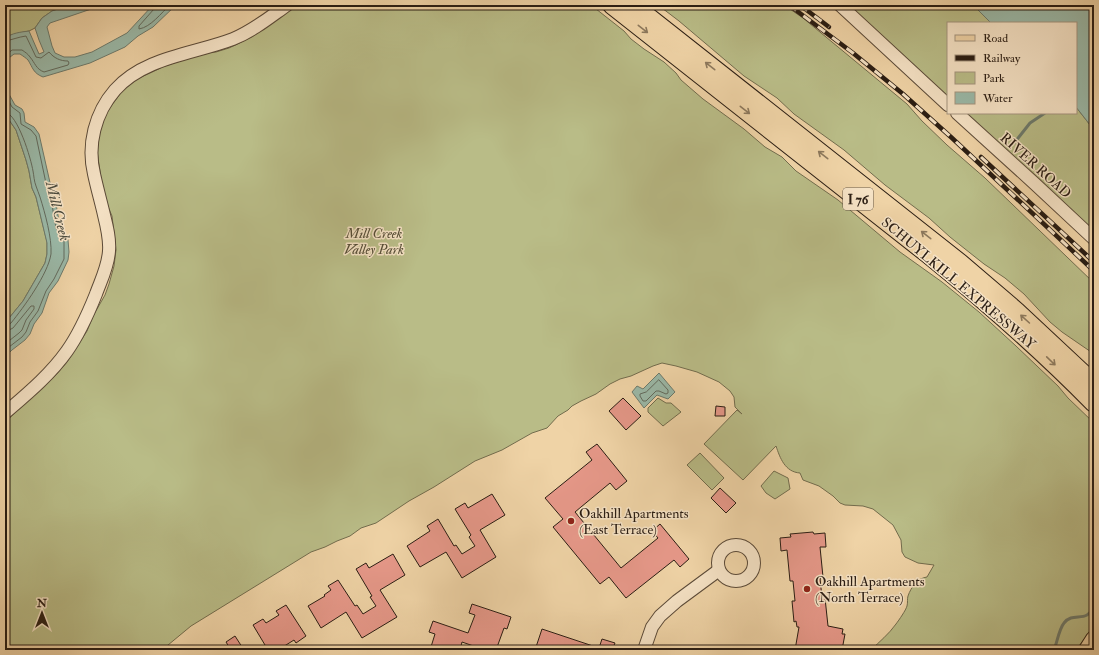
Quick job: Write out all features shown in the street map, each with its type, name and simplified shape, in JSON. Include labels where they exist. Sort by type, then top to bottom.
[{"type":"highway","name":"SCHUYLKILL EXPRESSWAY","points":[[612,5],[972,290],[1039,349],[1094,403]]},
{"type":"highway","name":"SCHUYLKILL EXPRESSWAY","points":[[633,5],[960,264],[1022,316],[1094,384]]},
{"type":"main road","points":[[1087,650],[1094,638]]},
{"type":"street","points":[[5,413],[50,372],[67,352],[85,318],[106,268],[109,240],[94,174],[91,149],[92,138],[100,112],[107,100],[123,82],[140,70],[162,61],[220,44],[235,38],[248,32],[287,5]]},
{"type":"street","points":[[840,5],[947,104]]},
{"type":"street","name":"RIVER ROAD","points":[[958,114],[1094,239]]},
{"type":"street","points":[[644,650],[652,627],[660,616],[677,601],[719,570]]},
{"type":"green space","points":[[5,5],[70,5],[52,11],[42,18],[35,28],[5,38]]},
{"type":"green space","name":"Mill Creek Valley Park","points":[[296,5],[591,5],[624,31],[631,39],[664,62],[681,80],[703,99],[744,129],[765,147],[782,157],[796,171],[838,200],[900,252],[942,282],[979,312],[1058,386],[1068,398],[1094,423],[1094,627],[1076,650],[871,650],[896,624],[906,608],[911,589],[918,581],[927,577],[934,565],[918,563],[905,557],[902,552],[901,540],[893,525],[873,509],[840,503],[819,486],[803,480],[800,473],[790,470],[784,464],[776,446],[743,480],[704,444],[737,410],[742,414],[735,407],[734,397],[730,391],[719,382],[697,372],[662,363],[610,384],[596,394],[572,406],[558,416],[547,428],[532,433],[502,450],[475,461],[376,523],[361,528],[350,536],[311,552],[191,626],[162,650],[5,650],[5,422],[55,376],[67,362],[87,331],[109,284],[114,266],[116,250],[112,216],[104,197],[97,151],[101,120],[123,90],[137,79],[165,66],[205,53],[216,52],[229,48],[252,37]]},
{"type":"green space","points":[[658,5],[784,5],[803,18],[907,104],[947,145],[985,178],[1094,283],[1094,354],[1050,322],[1024,294],[1005,278],[984,264],[950,237],[929,218],[885,185],[844,150],[794,114],[777,98],[744,76]]},
{"type":"green space","points":[[849,5],[973,5],[990,22],[947,22],[947,97]]},
{"type":"green space","points":[[1077,108],[1094,130],[1094,232],[965,114],[1077,114]]},
{"type":"green space","points":[[5,114],[16,130],[26,160],[47,242],[47,254],[45,263],[23,301],[5,323]]},
{"type":"green space","points":[[658,398],[666,403],[671,403],[681,412],[663,426],[648,412],[648,408]]},
{"type":"green space","points":[[700,453],[724,478],[712,490],[687,465]]},
{"type":"green space","points":[[774,471],[788,478],[790,489],[775,499],[766,493],[761,486]]},
{"type":"water","points":[[70,5],[103,5],[50,23],[47,27],[55,53],[64,57],[75,57],[92,52],[127,33],[153,5],[176,5],[153,27],[138,36],[125,47],[90,63],[43,77],[35,72],[28,60],[20,54],[14,54],[5,61],[5,38],[17,33],[29,31],[39,54],[44,52],[35,28],[42,18],[52,11]]},
{"type":"water","points":[[973,5],[1094,5],[1094,130],[1077,108],[1077,22],[990,22]]},
{"type":"water","points":[[5,87],[15,105],[22,109],[25,122],[34,127],[39,134],[51,187],[55,198],[60,227],[68,240],[69,252],[68,260],[58,281],[49,293],[42,313],[34,324],[30,334],[5,357],[5,323],[23,301],[45,263],[47,243],[26,160],[16,130],[5,114]]},
{"type":"water","points":[[659,373],[675,392],[668,399],[657,395],[644,408],[632,392],[637,386],[643,389]]},
{"type":"building","points":[[623,398],[641,416],[626,430],[609,411]]},
{"type":"building","points":[[716,406],[725,407],[725,416],[715,416]]},
{"type":"building","name":"Oakhill Apartments (East Terrace)","points":[[597,444],[627,481],[616,490],[610,483],[575,512],[621,568],[658,538],[652,531],[660,524],[689,559],[680,567],[674,560],[626,598],[609,577],[600,584],[553,527],[563,519],[545,498],[592,460],[586,452]]},
{"type":"building","points":[[720,488],[736,503],[726,513],[711,498]]},
{"type":"building","points":[[492,494],[505,515],[480,530],[496,557],[462,578],[446,552],[420,567],[407,546],[430,531],[427,526],[438,519],[454,546],[456,545],[462,554],[475,546],[469,537],[471,535],[455,509],[465,503],[468,508]]},
{"type":"building","name":"Oakhill Apartments (North Terrace)","points":[[813,532],[814,534],[825,533],[826,547],[820,547],[823,577],[820,578],[822,598],[825,598],[828,626],[843,629],[842,634],[845,634],[842,650],[795,650],[799,627],[797,627],[796,621],[794,622],[792,601],[795,601],[793,581],[790,581],[787,550],[781,551],[780,538],[791,537],[790,534]]},
{"type":"building","points":[[393,554],[405,575],[380,590],[397,617],[362,638],[346,612],[321,628],[308,606],[325,596],[324,595],[331,590],[328,586],[338,580],[355,606],[357,605],[363,614],[376,606],[370,597],[372,596],[356,569],[366,563],[369,568]]},
{"type":"building","points":[[472,604],[511,617],[507,629],[504,628],[496,650],[485,650],[462,642],[460,650],[430,650],[435,634],[429,632],[433,621],[468,633],[475,615],[469,613]]},
{"type":"building","points":[[286,605],[306,636],[296,643],[294,640],[278,650],[268,650],[253,625],[263,619],[266,623],[279,615],[276,611]]},
{"type":"building","points":[[542,629],[599,648],[602,639],[615,643],[612,650],[535,650]]},
{"type":"building","points":[[235,636],[244,650],[231,650],[226,642]]},
{"type":"waterway","points":[[1015,142],[1030,123],[1044,114]]},
{"type":"waterway","points":[[1054,650],[1064,623],[1067,620],[1087,615],[1094,608]]},
{"type":"railway","points":[[789,5],[853,53],[903,94],[1094,271]]},
{"type":"railway","points":[[800,5],[829,27]]},
{"type":"railway","points":[[981,157],[1094,262]]},
{"type":"place","name":"Oakhill Apartments (East Terrace)","points":[[571,521]]},
{"type":"place","name":"Oakhill Apartments (North Terrace)","points":[[807,589]]},
{"type":"water label","name":"Mill Creek","points":[[58,211]]}]
